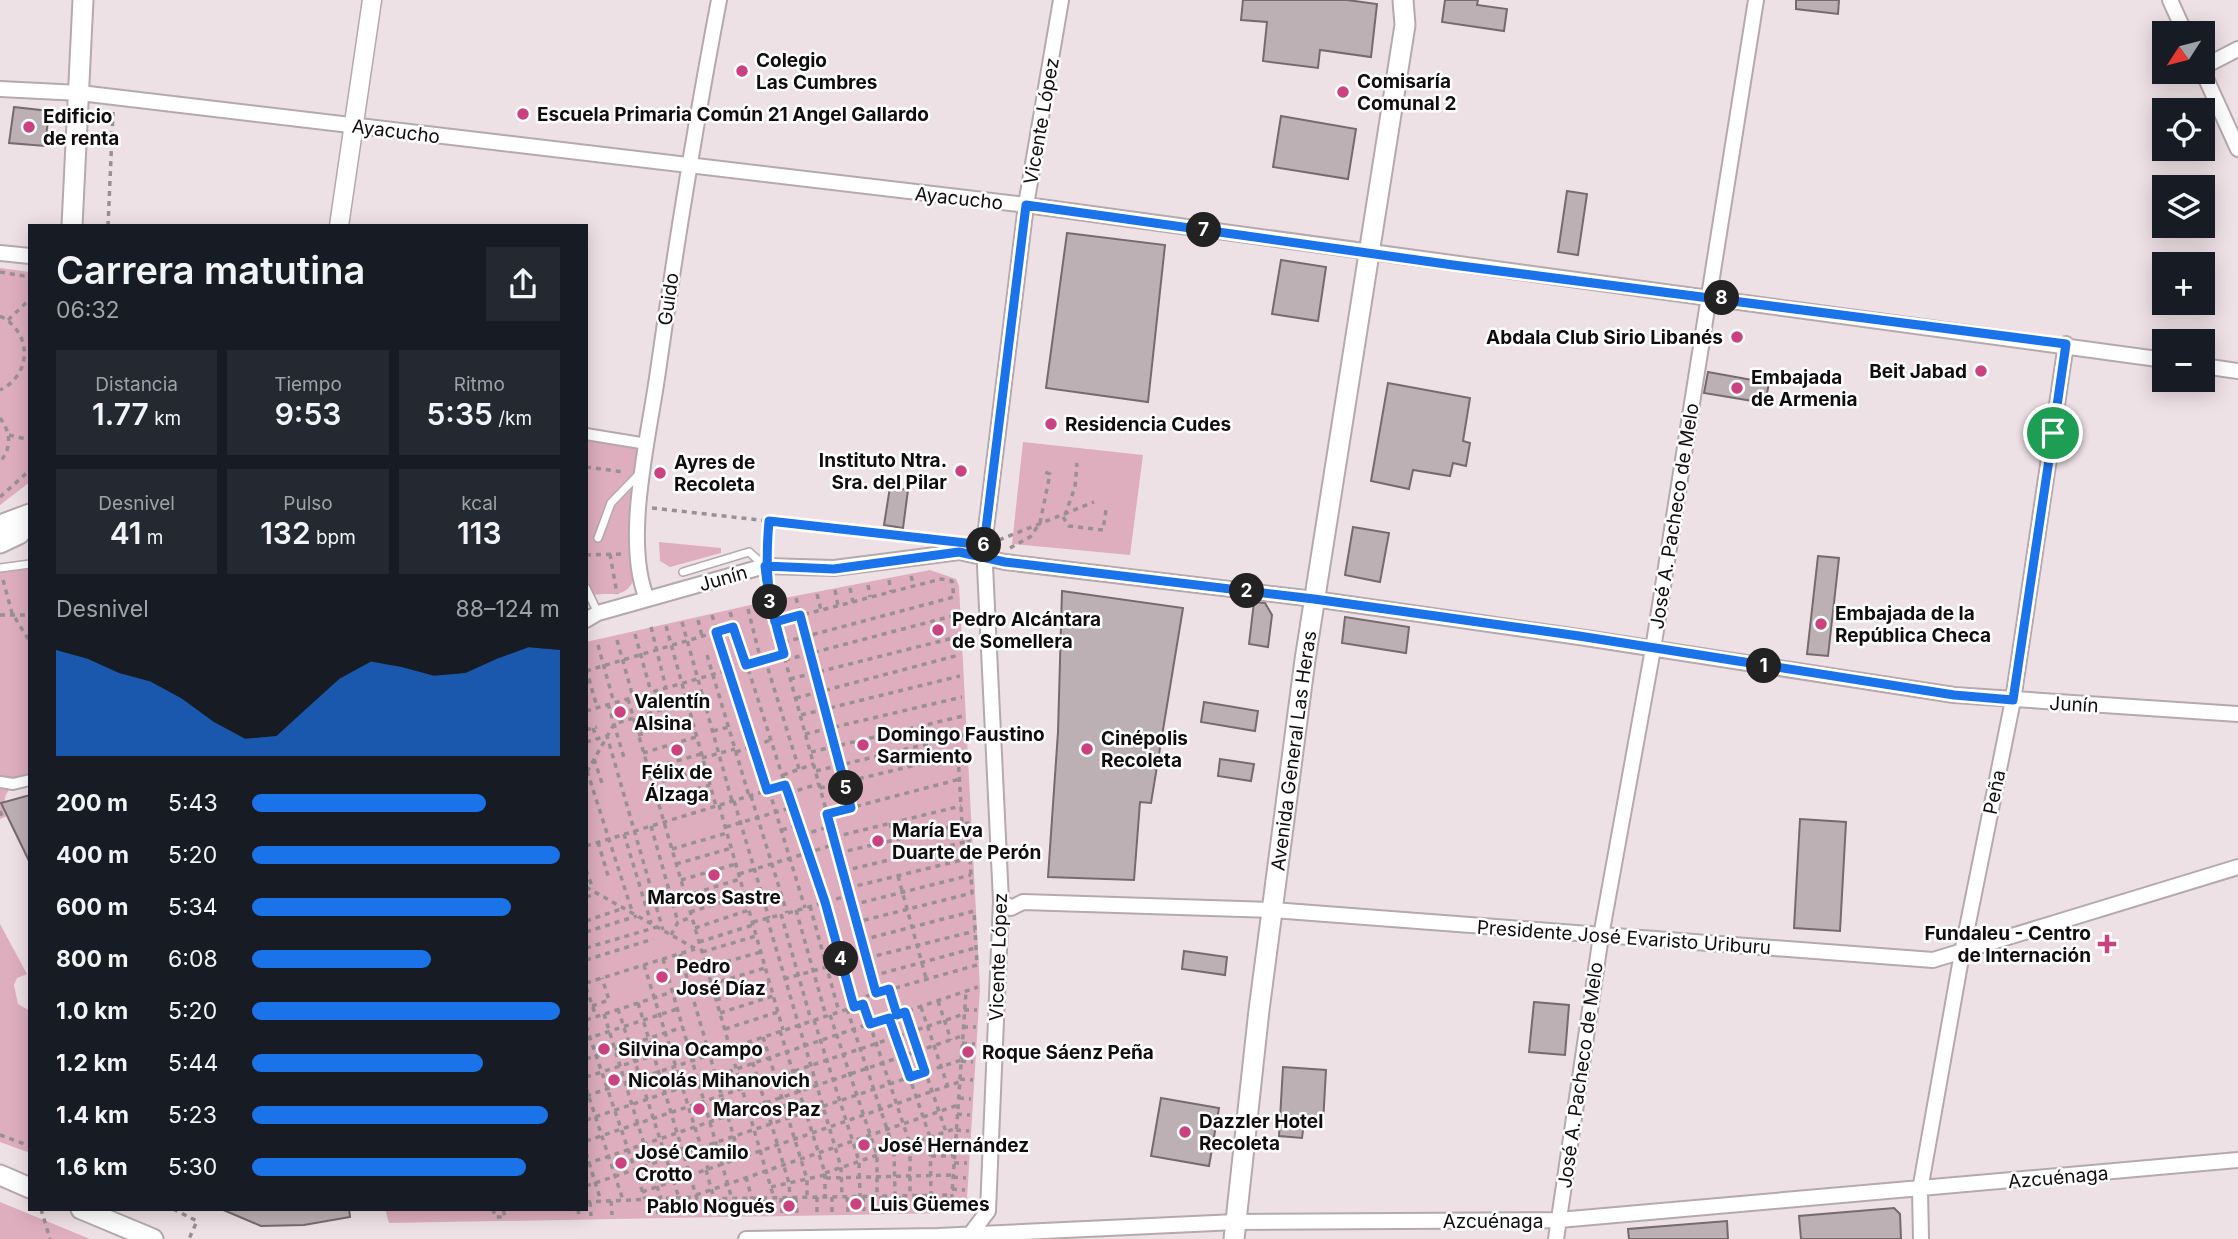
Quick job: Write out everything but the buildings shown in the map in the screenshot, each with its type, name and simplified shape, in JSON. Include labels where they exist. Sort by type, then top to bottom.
[{"type":"main road","points":[[72,224],[83,0]]},
{"type":"main road","name":"Avenida General Las Heras","points":[[1235,1231],[1273,910],[1314,599],[1409,5]]},
{"type":"main road","points":[[0,525],[28,515]]},
{"type":"main road","points":[[0,543],[19,534],[28,523]]},
{"type":"main road","points":[[0,1175],[28,1187]]},
{"type":"main road","points":[[86,1211],[153,1239]]},
{"type":"street","points":[[339,224],[372,0]]},
{"type":"street","name":"Guido","points":[[648,599],[641,584],[637,554],[644,470],[641,443],[687,167],[719,0]]},
{"type":"street","name":"Vicente López","points":[[969,1236],[988,1211],[1001,901],[983,551],[1026,205],[1061,0]]},
{"type":"street","name":"José A. Pacheco de Melo","points":[[1556,1239],[1601,936],[1653,649],[1756,0]]},
{"type":"street","points":[[2170,0],[2180,21]]},
{"type":"street","points":[[2216,62],[2238,49]]},
{"type":"street","points":[[2210,84],[2238,149]]},
{"type":"street","name":"Ayacucho","points":[[0,89],[80,93],[687,167],[1026,205],[2152,357]]},
{"type":"street","points":[[0,253],[28,256]]},
{"type":"street","name":"Peña","points":[[1921,1239],[1920,1190],[1962,953],[2013,700],[2066,344]]},
{"type":"street","points":[[2215,368],[2238,371]]},
{"type":"street","points":[[588,434],[641,443]]},
{"type":"street","name":"Junín","points":[[592,617],[765,566],[834,569],[983,551],[1954,695],[2238,714]]},
{"type":"street","points":[[0,782],[13,784],[28,780]]},
{"type":"street","name":"Presidente José Evaristo Uriburu","points":[[1001,901],[1011,908],[1023,902],[1273,910],[1933,960],[2238,867]]},
{"type":"street","name":"Azcuénaga","points":[[746,1239],[1235,1231],[1559,1220],[2238,1160]]},
{"type":"lane","points":[[598,538],[611,503],[644,470]]},
{"type":"lane","points":[[683,572],[749,552],[765,566]]},
{"type":"lane","points":[[0,568],[28,564]]},
{"type":"lane","points":[[588,598],[592,617]]},
{"type":"path","points":[[108,224],[114,97]]},
{"type":"path","points":[[0,272],[28,277]]},
{"type":"path","points":[[8,320],[28,301]]},
{"type":"path","points":[[0,316],[8,320],[23,339],[24,362],[13,382],[0,390]]},
{"type":"path","points":[[0,418],[9,435],[9,446],[0,462]]},
{"type":"path","points":[[9,435],[28,440]]},
{"type":"path","points":[[588,467],[620,473],[627,471],[641,443]]},
{"type":"path","points":[[1077,463],[1074,487],[1064,516],[1069,526],[1103,530],[1106,510]]},
{"type":"path","points":[[0,497],[28,472]]},
{"type":"path","points":[[1030,537],[1040,523],[1050,474],[1045,472]]},
{"type":"path","points":[[983,551],[1040,523],[1064,516],[1094,502]]},
{"type":"path","points":[[640,506],[934,539]]},
{"type":"path","points":[[769,521],[765,566],[775,622],[876,993]]},
{"type":"path","points":[[610,554],[620,607]]},
{"type":"path","points":[[588,555],[637,554]]},
{"type":"path","points":[[0,568],[12,613],[28,639]]},
{"type":"path","points":[[911,576],[914,586]]},
{"type":"path","points":[[775,622],[941,579],[952,581],[954,597],[781,643]]},
{"type":"path","points":[[889,580],[891,592]]},
{"type":"path","points":[[868,585],[870,597]]},
{"type":"path","points":[[850,588],[853,601]]},
{"type":"path","points":[[835,590],[838,606]]},
{"type":"path","points":[[817,594],[821,610]]},
{"type":"path","points":[[796,598],[851,808]]},
{"type":"path","points":[[748,609],[799,769]]},
{"type":"path","points":[[730,612],[824,902],[854,1007]]},
{"type":"path","points":[[0,615],[28,615]]},
{"type":"path","points":[[712,615],[827,967],[839,1012]]},
{"type":"path","points":[[785,660],[956,615]]},
{"type":"path","points":[[698,620],[702,636]]},
{"type":"path","points":[[682,622],[797,1026],[841,1167],[848,1212]]},
{"type":"path","points":[[667,626],[705,769],[726,827],[774,996],[787,1052],[825,1175],[825,1197]]},
{"type":"path","points":[[588,669],[733,627]]},
{"type":"path","points":[[651,628],[666,688]]},
{"type":"path","points":[[635,634],[651,692]]},
{"type":"path","points":[[790,679],[957,637]]},
{"type":"path","points":[[617,640],[633,718],[774,1198]]},
{"type":"path","points":[[598,645],[614,703]]},
{"type":"path","points":[[588,710],[784,654]]},
{"type":"path","points":[[707,655],[787,913]]},
{"type":"path","points":[[796,698],[959,655]]},
{"type":"path","points":[[800,715],[960,676]]},
{"type":"path","points":[[588,677],[597,708]]},
{"type":"path","points":[[806,734],[962,697]]},
{"type":"path","points":[[588,769],[614,724],[687,702]]},
{"type":"path","points":[[608,704],[625,761]]},
{"type":"path","points":[[811,752],[963,716]]},
{"type":"path","points":[[638,735],[691,718]]},
{"type":"path","points":[[713,731],[729,727]]},
{"type":"path","points":[[588,730],[595,728],[597,739]]},
{"type":"path","points":[[816,771],[964,735]]},
{"type":"path","points":[[588,741],[607,736]]},
{"type":"path","points":[[607,736],[663,930]]},
{"type":"path","points":[[643,753],[696,737]]},
{"type":"path","points":[[957,737],[962,824]]},
{"type":"path","points":[[648,769],[753,747],[771,740]]},
{"type":"path","points":[[788,793],[958,755]]},
{"type":"path","points":[[588,759],[595,758]]},
{"type":"path","points":[[595,758],[602,783]]},
{"type":"path","points":[[783,775],[814,764]]},
{"type":"path","points":[[653,784],[705,769]]},
{"type":"path","points":[[588,774],[635,915]]},
{"type":"path","points":[[827,814],[960,779]]},
{"type":"path","points":[[657,800],[710,785]]},
{"type":"path","points":[[588,845],[785,785]]},
{"type":"path","points":[[834,837],[961,806]]},
{"type":"path","points":[[726,827],[793,807]]},
{"type":"path","points":[[0,811],[3,818]]},
{"type":"path","points":[[890,823],[896,858]]},
{"type":"path","points":[[838,853],[968,823],[972,893],[857,922]]},
{"type":"path","points":[[782,830],[798,825]]},
{"type":"path","points":[[651,826],[678,922]]},
{"type":"path","points":[[802,835],[831,826]]},
{"type":"path","points":[[671,849],[727,833]]},
{"type":"path","points":[[624,834],[652,924]]},
{"type":"path","points":[[843,871],[969,841]]},
{"type":"path","points":[[598,842],[610,879]]},
{"type":"path","points":[[739,874],[836,844]]},
{"type":"path","points":[[676,864],[732,848]]},
{"type":"path","points":[[848,888],[970,858]]},
{"type":"path","points":[[681,880],[736,864]]},
{"type":"path","points":[[588,875],[595,892]]},
{"type":"path","points":[[852,905],[971,875]]},
{"type":"path","points":[[898,876],[926,979]]},
{"type":"path","points":[[685,895],[740,879]]},
{"type":"path","points":[[588,888],[700,950]]},
{"type":"path","points":[[588,896],[595,892]]},
{"type":"path","points":[[671,935],[678,922],[691,914],[745,895]]},
{"type":"path","points":[[699,942],[768,918],[850,895]]},
{"type":"path","points":[[588,920],[624,908]]},
{"type":"path","points":[[695,928],[749,910]]},
{"type":"path","points":[[796,910],[813,971],[877,1155],[881,1211]]},
{"type":"path","points":[[623,1200],[588,1096],[863,1004],[867,996],[976,965],[974,911],[862,940]]},
{"type":"path","points":[[588,931],[635,915]]},
{"type":"path","points":[[781,915],[812,1021],[859,1161],[864,1211]]},
{"type":"path","points":[[588,947],[657,927]]},
{"type":"path","points":[[784,979],[975,931]]},
{"type":"path","points":[[588,982],[680,954],[756,936]]},
{"type":"path","points":[[588,959],[653,939]]},
{"type":"path","points":[[872,976],[976,948]]},
{"type":"path","points":[[706,967],[761,952]]},
{"type":"path","points":[[680,954],[740,1158]]},
{"type":"path","points":[[663,959],[732,1199]]},
{"type":"path","points":[[644,965],[720,1214]]},
{"type":"path","points":[[711,984],[765,968]]},
{"type":"path","points":[[592,1006],[609,1000],[602,978]]},
{"type":"path","points":[[716,999],[770,983]]},
{"type":"path","points":[[588,1118],[978,988]]},
{"type":"path","points":[[889,989],[897,1015]]},
{"type":"path","points":[[588,1019],[672,992]]},
{"type":"path","points":[[951,1209],[966,992]]},
{"type":"path","points":[[720,1013],[774,996]]},
{"type":"path","points":[[588,998],[596,1017]]},
{"type":"path","points":[[938,1001],[951,1040]]},
{"type":"path","points":[[638,1003],[696,1196]]},
{"type":"path","points":[[863,1004],[910,1144],[910,1196]]},
{"type":"path","points":[[921,1007],[948,1087]]},
{"type":"path","points":[[618,1009],[679,1198]]},
{"type":"path","points":[[645,1199],[588,1038],[677,1009]]},
{"type":"path","points":[[847,1009],[894,1150],[899,1210]]},
{"type":"path","points":[[588,1140],[927,1027],[964,1012],[977,1010]]},
{"type":"path","points":[[724,1029],[778,1012]]},
{"type":"path","points":[[905,1012],[946,1132]]},
{"type":"path","points":[[604,1014],[658,1187],[658,1214]]},
{"type":"path","points":[[889,1018],[930,1137],[934,1210]]},
{"type":"path","points":[[588,1058],[683,1027]]},
{"type":"path","points":[[963,1027],[976,1027]]},
{"type":"path","points":[[602,1202],[588,1163],[962,1036]]},
{"type":"path","points":[[763,1037],[807,1179],[807,1198]]},
{"type":"path","points":[[747,1042],[784,1164],[790,1198]]},
{"type":"path","points":[[962,1043],[975,1044]]},
{"type":"path","points":[[588,1076],[671,1050]]},
{"type":"path","points":[[588,1185],[941,1066],[961,1061],[973,1062]]},
{"type":"path","points":[[642,1192],[917,1098],[959,1081],[973,1080]]},
{"type":"path","points":[[958,1098],[971,1099]]},
{"type":"path","points":[[591,1216],[588,1202],[696,1196],[958,1105]]},
{"type":"path","points":[[957,1114],[970,1115]]},
{"type":"path","points":[[771,1187],[825,1175],[841,1167],[956,1129],[969,1131]]},
{"type":"path","points":[[0,1135],[28,1145]]},
{"type":"path","points":[[955,1148],[968,1148]]},
{"type":"path","points":[[930,1156],[955,1156]]},
{"type":"path","points":[[954,1163],[967,1163]]},
{"type":"path","points":[[825,1175],[842,1178],[966,1178]]},
{"type":"path","points":[[746,1177],[752,1199]]},
{"type":"path","points":[[952,1189],[965,1190]]},
{"type":"path","points":[[696,1196],[705,1199],[752,1199],[952,1195]]},
{"type":"path","points":[[918,1196],[918,1210]]},
{"type":"path","points":[[817,1197],[817,1212]]},
{"type":"path","points":[[832,1197],[832,1212]]},
{"type":"path","points":[[763,1198],[764,1214]]},
{"type":"path","points":[[781,1198],[782,1213]]},
{"type":"path","points":[[796,1198],[797,1213]]},
{"type":"path","points":[[705,1199],[706,1214]]},
{"type":"path","points":[[611,1201],[612,1215]]},
{"type":"path","points":[[42,1211],[50,1239]]},
{"type":"path","points":[[177,1211],[197,1221],[189,1239]]},
{"type":"path","points":[[494,1211],[495,1217],[505,1217],[504,1211]]},
{"type":"path","points":[[578,1211],[579,1216]]},
{"type":"shaded area","points":[[0,268],[28,272],[28,484],[0,505]]},
{"type":"shaded area","points":[[588,434],[642,443],[629,537],[634,578],[630,586],[620,593],[588,596]]},
{"type":"shaded area","points":[[1023,442],[1143,455],[1130,555],[1012,544]]},
{"type":"shaded area","points":[[659,542],[721,548],[721,553],[670,567],[660,561]]},
{"type":"shaded area","points":[[28,567],[28,781],[16,785],[8,792],[5,797],[7,816],[0,819],[0,571]]},
{"type":"shaded area","points":[[930,570],[956,579],[959,586],[980,988],[967,1199],[953,1213],[389,1223],[386,1211],[588,1211],[588,642],[769,601]]},
{"type":"shaded area","points":[[0,924],[27,974],[17,978],[14,985],[18,1004],[28,1010],[28,1152],[0,1142]]},
{"type":"shaded area","points":[[0,1202],[90,1239],[0,1239]]},
{"type":"place","name":"Colegio Las Cumbres","points":[[742,71]]},
{"type":"place","name":"Comisaría Comunal 2","points":[[1343,92]]},
{"type":"place","name":"Escuela Primaria Común 21 Angel Gallardo","points":[[523,114]]},
{"type":"place","name":"Edificio de renta","points":[[29,127]]},
{"type":"place","name":"Abdala Club Sirio Libanés","points":[[1737,337]]},
{"type":"place","name":"Beit Jabad","points":[[1981,371]]},
{"type":"place","name":"Embajada de Armenia","points":[[1737,388]]},
{"type":"place","name":"Residencia Cudes","points":[[1051,424]]},
{"type":"place","name":"Instituto Ntra. Sra. del Pilar","points":[[961,471]]},
{"type":"place","name":"Ayres de Recoleta","points":[[660,473]]},
{"type":"place","name":"Embajada de la República Checa","points":[[1821,624]]},
{"type":"place","name":"Pedro Alcántara de Somellera","points":[[938,630]]},
{"type":"place","name":"Valentín Alsina","points":[[620,712]]},
{"type":"place","name":"Domingo Faustino Sarmiento","points":[[863,745]]},
{"type":"place","name":"Cinépolis Recoleta","points":[[1087,749]]},
{"type":"place","name":"Félix de Álzaga","points":[[677,750]]},
{"type":"place","name":"María Eva Duarte de Perón","points":[[878,841]]},
{"type":"place","name":"Marcos Sastre","points":[[714,875]]},
{"type":"place","name":"Fundaleu - Centro de Internación","points":[[2107,944]]},
{"type":"place","name":"Pedro José Díaz","points":[[662,977]]},
{"type":"place","name":"Silvina Ocampo","points":[[604,1049]]},
{"type":"place","name":"Roque Sáenz Peña","points":[[968,1052]]},
{"type":"place","name":"Nicolás Mihanovich","points":[[614,1080]]},
{"type":"place","name":"Marcos Paz","points":[[699,1109]]},
{"type":"place","name":"Dazzler Hotel Recoleta","points":[[1185,1132]]},
{"type":"place","name":"José Hernández","points":[[864,1145]]},
{"type":"place","name":"José Camilo Crotto","points":[[621,1163]]},
{"type":"place","name":"Luis Güemes","points":[[856,1204]]},
{"type":"place","name":"Pablo Nogués","points":[[789,1206]]},
{"type":"route","points":[[2053,433],[2013,700],[1954,695],[1579,636],[1314,599],[1005,562],[959,552],[834,569],[765,566],[769,601],[784,654],[746,665],[733,627],[716,632],[767,790],[785,785],[788,793],[823,903],[825,902],[854,1007],[863,1004],[870,1024],[889,1018],[910,1077],[925,1072],[905,1012],[897,1015],[889,989],[876,993],[827,814],[851,808],[800,615],[775,622],[769,601],[766,576],[765,566],[769,521],[984,545],[1026,205],[1453,265],[2066,344],[2053,433]]}]
